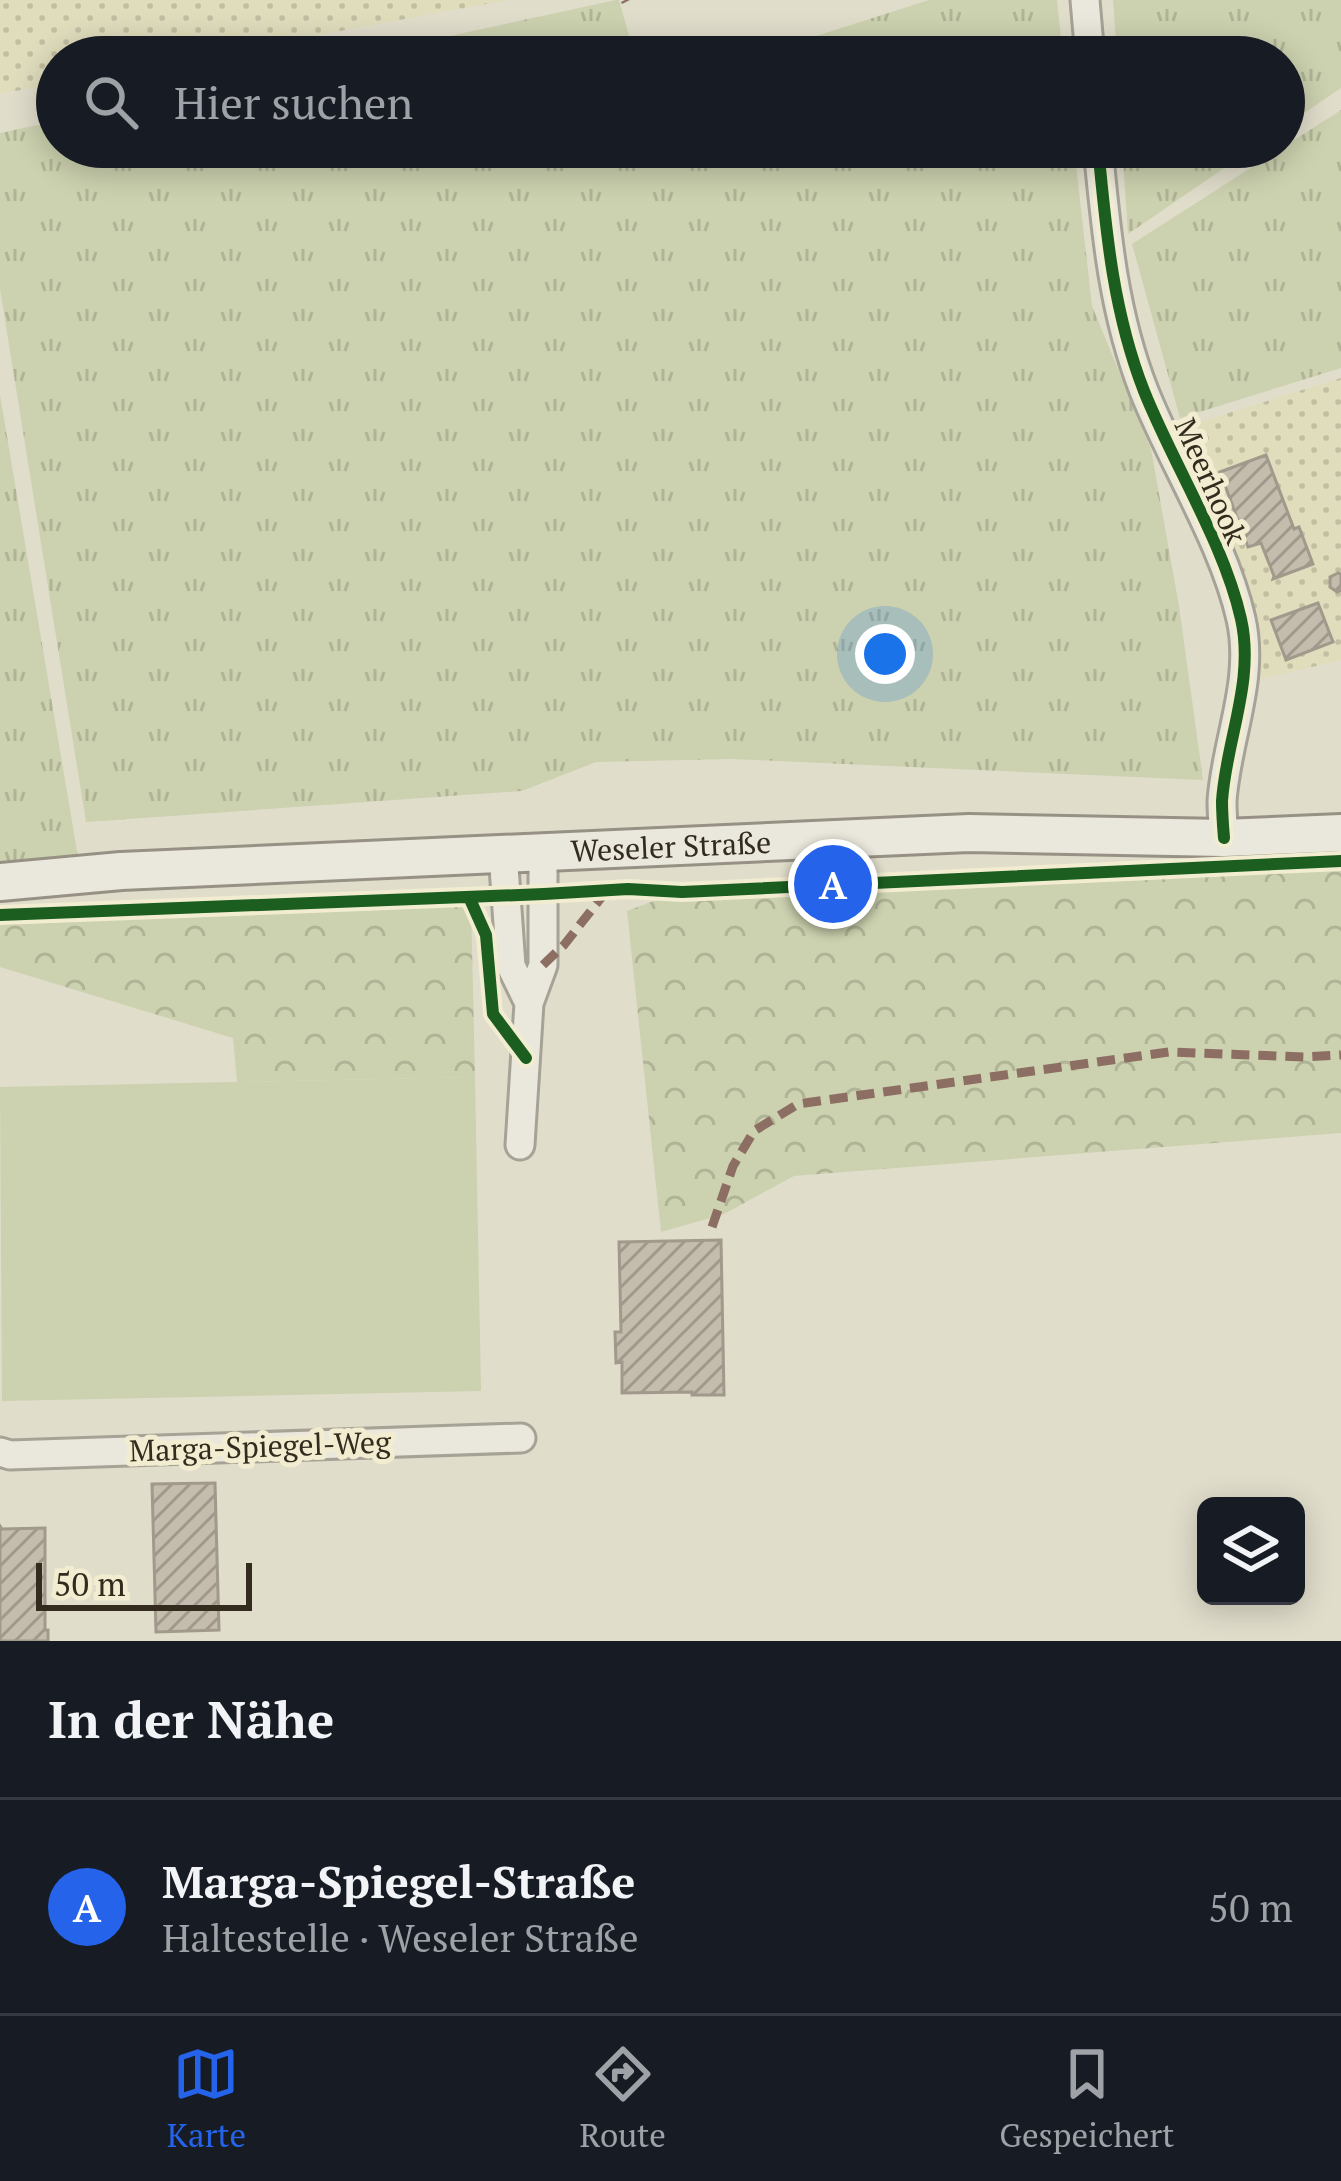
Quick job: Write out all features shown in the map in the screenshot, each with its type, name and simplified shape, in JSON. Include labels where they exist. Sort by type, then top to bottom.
[{"type":"main road","name":"Weseler Straße","points":[[0,882],[122,871],[969,833],[1224,838],[1341,833]]},
{"type":"street","points":[[1085,0],[1088,36]]},
{"type":"street","name":"Meerhook","points":[[1100,168],[1114,292],[1126,342],[1231,582],[1242,622],[1246,663],[1222,801],[1224,838]]},
{"type":"street","points":[[520,1145],[529,1003],[543,965],[543,851]]},
{"type":"street","points":[[503,853],[512,966],[529,1003]]},
{"type":"street","name":"Marga-Spiegel-Weg","points":[[0,1452],[521,1438]]},
{"type":"shaded area","points":[[0,0],[508,0],[313,36],[36,36],[36,87],[0,94]]},
{"type":"shaded area","points":[[1341,378],[1341,660],[1253,681],[1256,645],[1177,429]]},
{"type":"green space","points":[[619,0],[629,36],[450,36]]},
{"type":"green space","points":[[929,0],[1057,0],[1061,36],[816,36]]},
{"type":"green space","points":[[1113,0],[1341,0],[1341,88],[1305,113],[1305,36],[1116,36]]},
{"type":"green space","points":[[1341,110],[1341,368],[1180,418],[1132,244],[1251,168],[1305,168],[1305,133]]},
{"type":"green space","points":[[36,125],[36,168],[1076,168],[1092,306],[1151,449],[1203,780],[732,759],[596,762],[522,791],[86,822],[0,289],[0,133]]},
{"type":"green space","points":[[1123,168],[1224,168],[1128,234]]},
{"type":"green space","points":[[0,395],[78,857],[0,862]]},
{"type":"green space","points":[[1341,867],[1341,1133],[794,1176],[724,1214],[661,1232],[627,911],[667,896]]},
{"type":"green space","points":[[471,904],[475,1077],[237,1082],[233,1038],[0,967],[0,923]]},
{"type":"green space","points":[[475,1077],[481,1391],[2,1401],[0,1087]]},
{"type":"building","points":[[1266,455],[1313,564],[1273,579],[1261,543],[1248,547],[1220,472]]},
{"type":"building","points":[[1338,573],[1341,590],[1337,592],[1330,587],[1330,577]]},
{"type":"building","points":[[1318,603],[1333,642],[1286,660],[1271,620]]},
{"type":"building","points":[[721,1240],[724,1395],[622,1393],[615,1332],[621,1332],[619,1242]]},
{"type":"building","points":[[215,1483],[219,1630],[156,1632],[152,1484]]},
{"type":"building","points":[[0,1526],[45,1528],[48,1641],[0,1641]]},
{"type":"marked path","points":[[543,965],[608,889]]},
{"type":"marked path","points":[[712,1227],[733,1166],[754,1131],[798,1104],[1169,1052],[1341,1055]]},
{"type":"cycle path","points":[[1100,168],[1112,271],[1133,361],[1223,562],[1241,619],[1244,665],[1222,801],[1224,838]]},
{"type":"cycle path","points":[[0,915],[628,889],[682,892],[1341,861]]},
{"type":"cycle path","points":[[469,897],[486,935],[493,1014],[526,1058]]},
{"type":"place","name":"Marga-Spiegel-Straße","points":[[833,884]]}]
